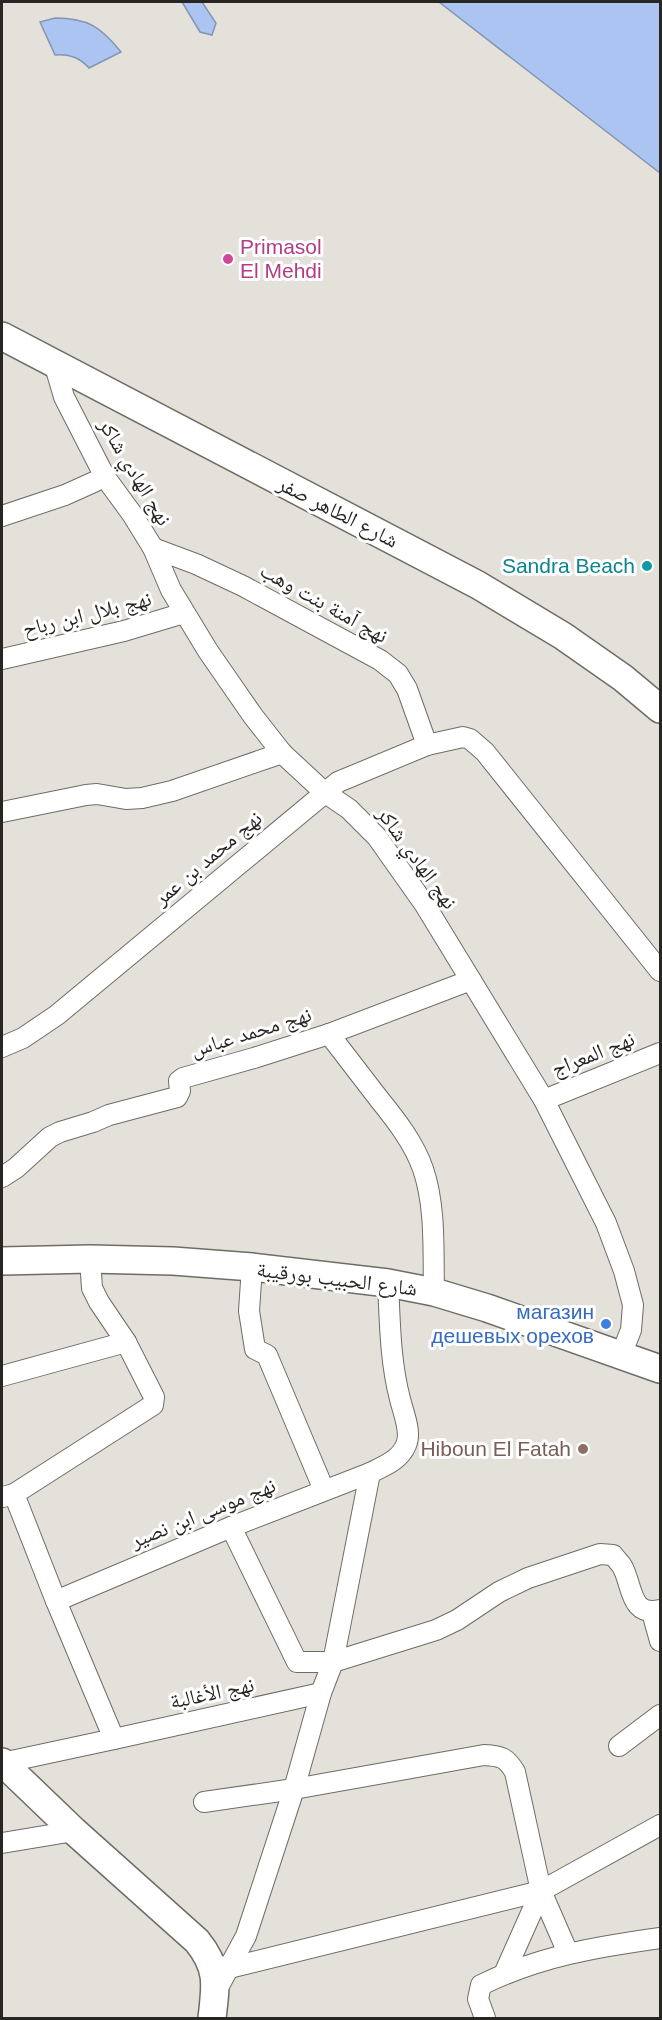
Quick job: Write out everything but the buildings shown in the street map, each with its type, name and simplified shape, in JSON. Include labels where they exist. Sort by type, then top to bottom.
[{"type":"main road","points":[[2,322],[10,341]]},
{"type":"main road","name":"شارع الطاهر صفر","points":[[10,341],[478,585],[563,636],[623,678],[660,709]]},
{"type":"main road","name":"شارع الحبيب بورقيبة","points":[[2,1261],[90,1259],[173,1261],[252,1267],[388,1283],[434,1292],[487,1308],[660,1369]]},
{"type":"main road","points":[[2,1762],[74,1831],[197,1941],[220,1966],[216,1977],[214,2006],[201,2019]]},
{"type":"street","name":"نهج الهادي شاكر","points":[[55,366],[64,397],[105,477],[153,548],[166,580],[184,613],[253,716],[282,753],[324,792],[350,809],[377,837],[425,905],[544,1100],[606,1223],[624,1271],[633,1305],[631,1330],[621,1355]]},
{"type":"street","points":[[2,516],[65,495],[105,477]]},
{"type":"street","name":"نهج آمنة بنت وهب","points":[[153,548],[196,564],[243,586],[380,660],[398,674],[407,689],[427,746]]},
{"type":"street","name":"نهج بلال ابن رباح","points":[[2,659],[113,634],[184,613]]},
{"type":"street","name":"نهج محمد بن عمر","points":[[2,1047],[23,1038],[57,1015],[338,782],[427,746],[463,737],[470,738],[485,752],[660,971]]},
{"type":"street","points":[[2,812],[86,795],[108,795],[126,799],[142,798],[172,791],[282,753]]},
{"type":"street","name":"نهج محمد عباس","points":[[2,1177],[16,1168],[50,1137],[60,1132],[109,1115],[177,1097],[180,1091],[179,1081],[183,1078],[329,1034],[471,980]]},
{"type":"street","points":[[329,1034],[396,1120],[423,1168],[432,1227],[434,1292]]},
{"type":"street","name":"نهج المعراج","points":[[544,1100],[660,1053]]},
{"type":"street","points":[[90,1259],[92,1288],[126,1342],[154,1397],[153,1405],[8,1495],[114,1739]]},
{"type":"street","points":[[252,1267],[249,1311],[255,1349],[267,1355],[324,1490]]},
{"type":"street","name":"نهج موسى ابن نصير","points":[[56,1601],[231,1527],[370,1473],[399,1457],[407,1443],[407,1425],[391,1349],[388,1283]]},
{"type":"street","points":[[2,1376],[126,1342]]},
{"type":"street","points":[[220,1966],[246,1936],[333,1662],[370,1473]]},
{"type":"street","points":[[231,1527],[297,1662],[333,1662],[436,1630],[457,1620],[499,1592],[528,1578],[600,1554],[613,1556],[622,1566],[631,1593],[640,1608],[656,1611],[660,1641]]},
{"type":"street","name":"نهج الأغالبة","points":[[2,1762],[321,1694]]},
{"type":"street","points":[[619,1746],[660,1715]]},
{"type":"street","points":[[204,1802],[294,1789],[484,1755],[500,1756],[510,1763],[515,1772],[541,1891],[568,1953]]},
{"type":"street","points":[[220,1966],[541,1891],[660,1825]]},
{"type":"street","points":[[2,1843],[74,1831]]},
{"type":"street","points":[[504,1974],[541,1891]]},
{"type":"street","points":[[485,2019],[478,1999],[481,1985],[504,1974],[568,1953],[660,1938]]},
{"type":"water","points":[[182,2],[202,2],[216,23],[212,35],[200,32]]},
{"type":"water","points":[[439,2],[660,2],[660,173]]},
{"type":"water","points":[[55,18],[76,20],[93,26],[107,36],[121,52],[89,68],[74,57],[55,55],[40,22]]},
{"type":"place","name":"Primasol El Mehdi","points":[[228,259]]},
{"type":"place","name":"Sandra Beach","points":[[647,566]]},
{"type":"place","name":"магазин дешевых орехов","points":[[606,1324]]},
{"type":"place","name":"Hiboun El Fatah","points":[[583,1449]]}]
